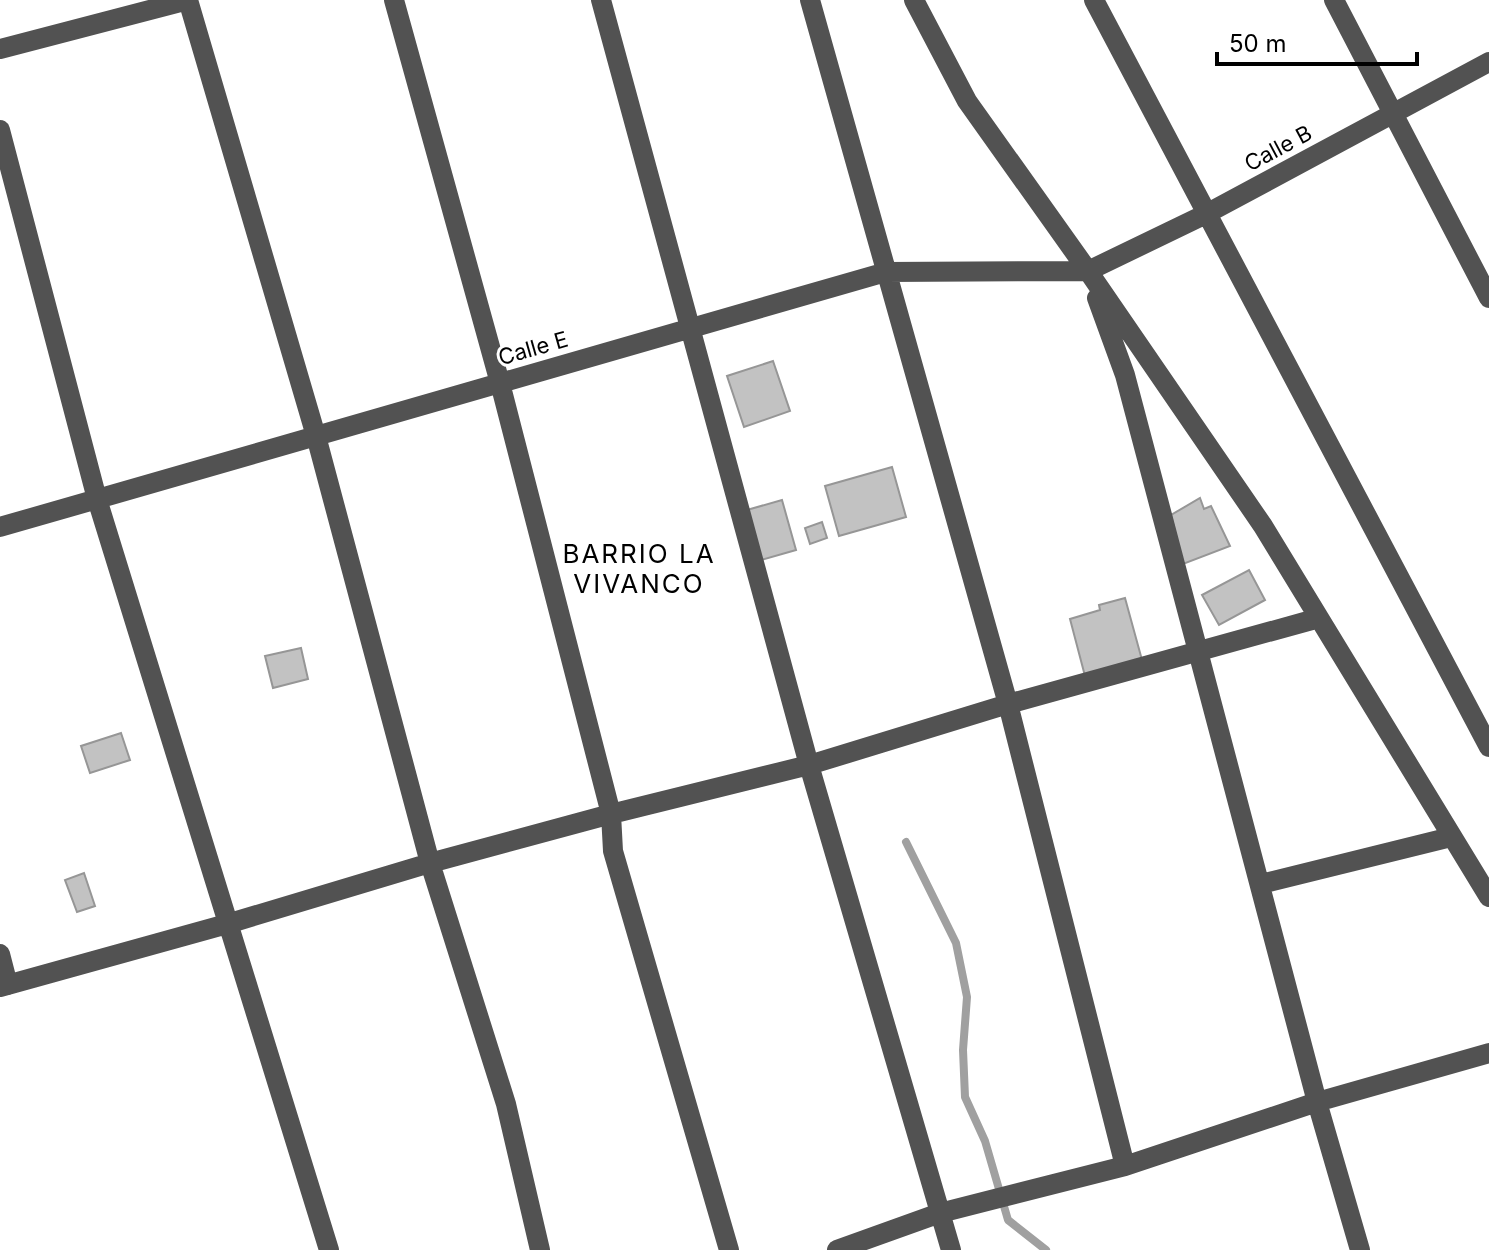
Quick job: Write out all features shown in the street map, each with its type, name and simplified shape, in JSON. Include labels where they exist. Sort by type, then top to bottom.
[{"type":"street","points":[[0,49],[188,0],[316,436],[430,863],[506,1104],[540,1250]]},
{"type":"street","points":[[394,0],[500,383],[611,814],[613,851],[729,1250]]},
{"type":"street","points":[[601,0],[809,765],[951,1250]]},
{"type":"street","points":[[810,0],[1008,704],[1125,1166]]},
{"type":"street","points":[[914,0],[967,101],[1263,526],[1489,897]]},
{"type":"street","points":[[1094,0],[1489,747]]},
{"type":"street","points":[[1334,0],[1489,298]]},
{"type":"street","name":"Calle B","points":[[1088,271],[1206,214],[1489,62]]},
{"type":"street","points":[[0,130],[97,499],[329,1250]]},
{"type":"street","points":[[1088,271],[1125,375],[1317,1102],[1360,1250]]},
{"type":"street","name":"Calle E","points":[[0,527],[886,272],[1088,271]]},
{"type":"street","points":[[0,954],[4,986],[430,863],[809,765],[1008,704],[1319,618]]},
{"type":"street","points":[[1261,884],[1451,837]]},
{"type":"street","points":[[837,1250],[940,1213],[1125,1166],[1317,1102],[1489,1053]]},
{"type":"building","points":[[773,361],[790,411],[744,427],[727,376]]},
{"type":"building","points":[[892,467],[906,517],[839,536],[825,486]]},
{"type":"building","points":[[1200,498],[1204,509],[1211,506],[1230,546],[1183,564],[1171,515]]},
{"type":"building","points":[[782,500],[796,550],[761,560],[747,510]]},
{"type":"building","points":[[822,522],[827,538],[810,544],[805,528]]},
{"type":"building","points":[[1249,570],[1265,600],[1219,625],[1202,595]]},
{"type":"building","points":[[1125,598],[1142,660],[1085,676],[1070,619],[1100,610],[1099,605]]},
{"type":"building","points":[[301,648],[308,679],[273,688],[265,656]]},
{"type":"building","points":[[121,733],[130,760],[90,773],[81,746]]},
{"type":"building","points":[[84,873],[95,906],[77,912],[65,880]]},
{"type":"waterway","points":[[906,842],[956,943],[967,997],[963,1050],[965,1097],[985,1141],[1008,1220],[1046,1250]]},
{"type":"district","name":"BARRIO LA VIVANCO","points":[[639,568]]}]
